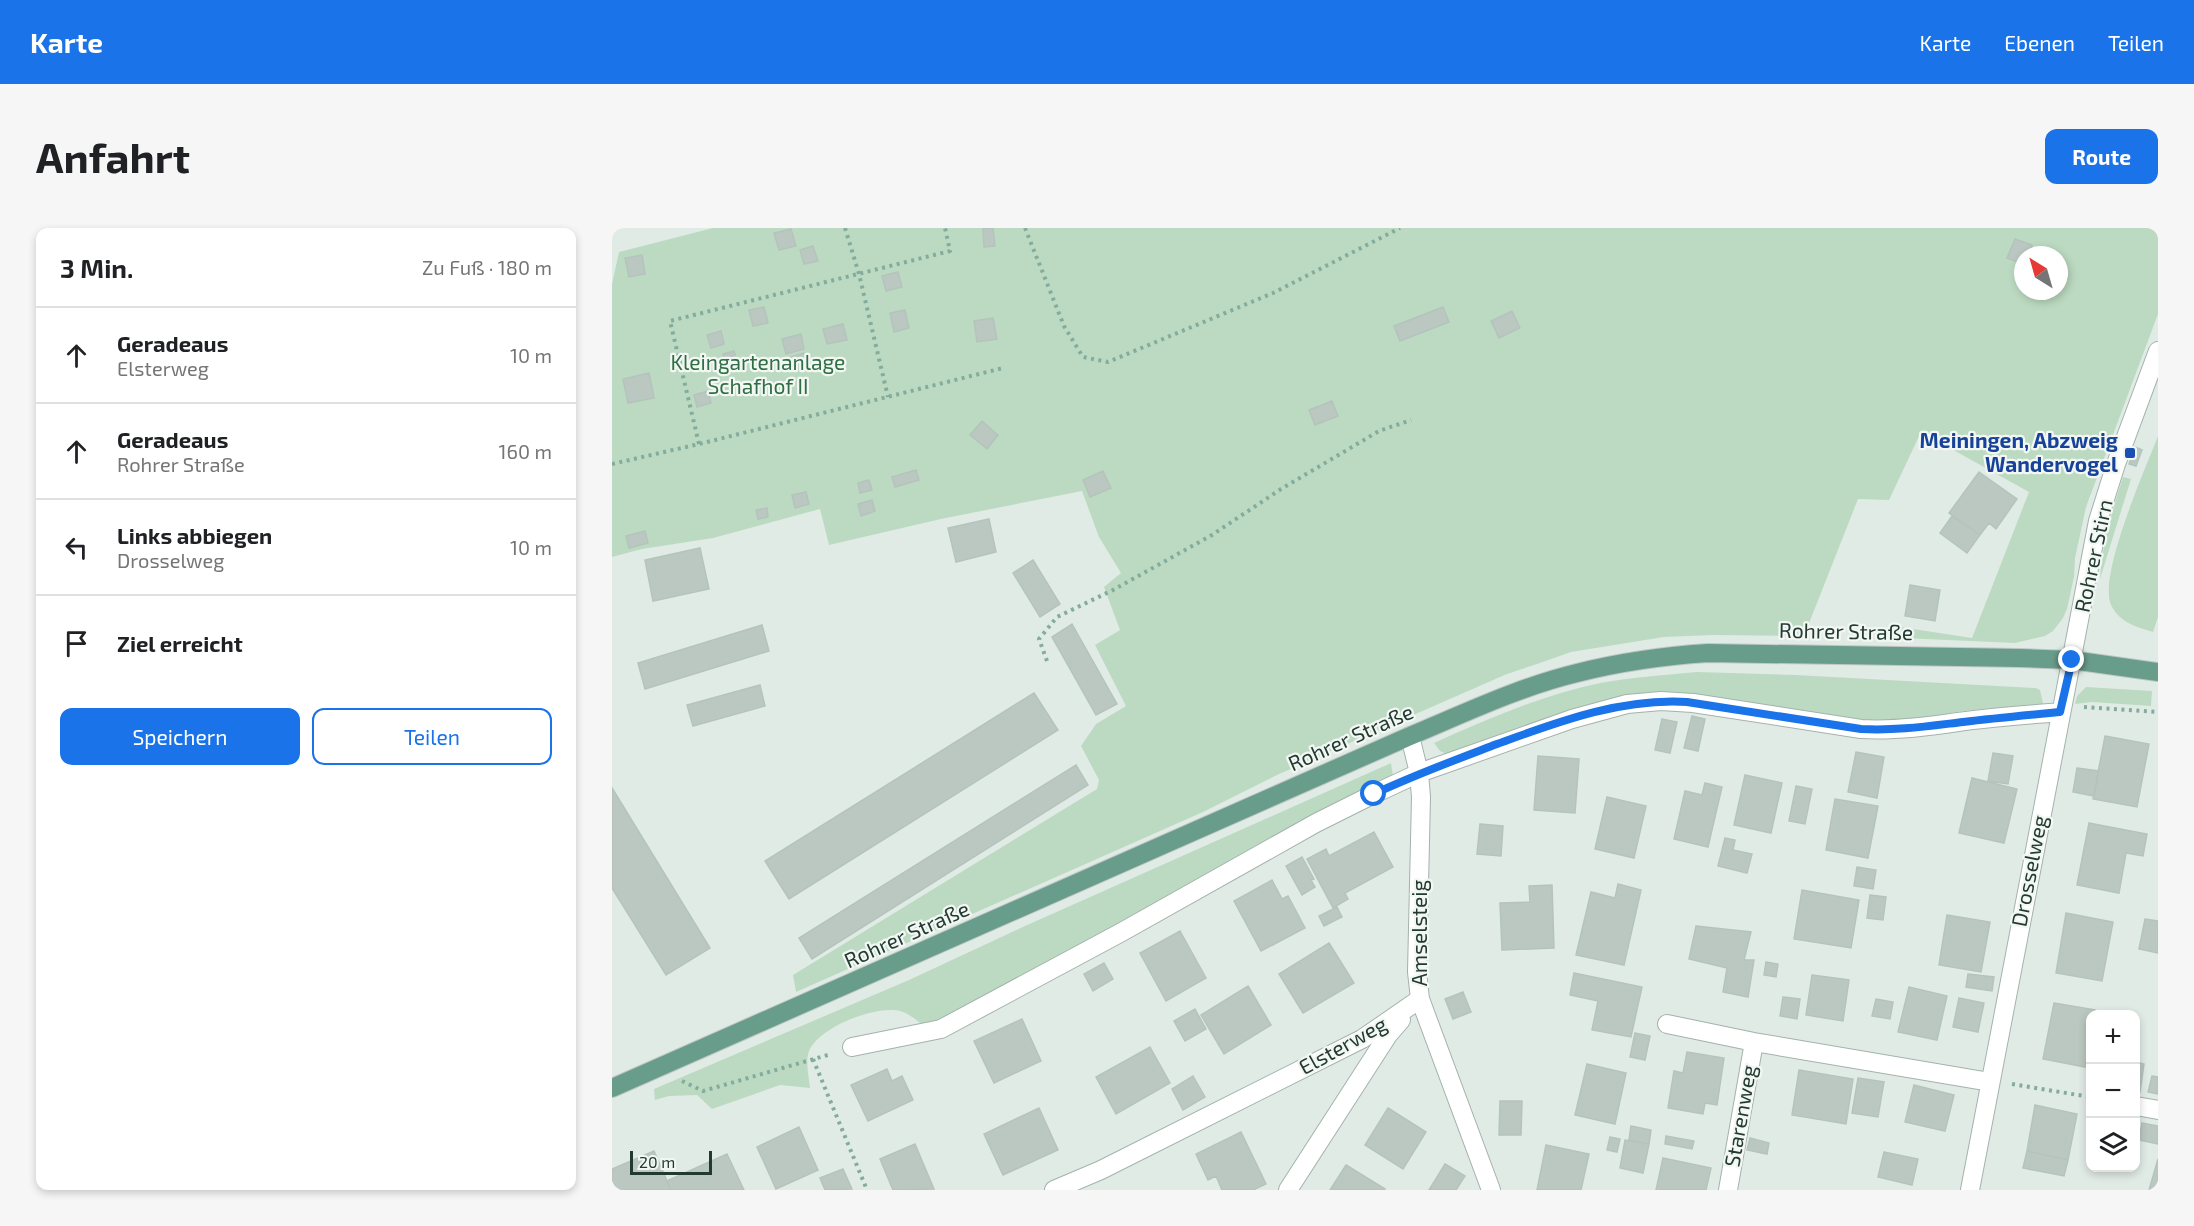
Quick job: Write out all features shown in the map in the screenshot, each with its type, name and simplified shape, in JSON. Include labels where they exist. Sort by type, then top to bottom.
[{"type":"main road","name":"Rohrer Straße","points":[[612,1088],[1410,736],[1533,686],[1575,673],[1661,656],[1708,652],[2072,660],[2158,672]]},
{"type":"street","name":"Rohrer Stirn","points":[[2072,660],[2098,521],[2116,464],[2158,351]]},
{"type":"street","name":"Drosselweg","points":[[1970,1190],[2060,712],[2072,660]]},
{"type":"street","points":[[852,1047],[940,1029],[1120,933],[1316,823],[1419,773],[1572,719],[1627,704],[1650,702],[1693,703],[1861,729],[1883,730],[1923,728],[2060,712]]},
{"type":"street","name":"Amselsteig","points":[[1410,736],[1419,773],[1421,797],[1418,972],[1420,999],[1491,1190]]},
{"type":"street","name":"Elsterweg","points":[[1054,1190],[1101,1170],[1362,1039],[1420,999]]},
{"type":"street","name":"Elsterweg","points":[[1288,1190],[1388,1035],[1420,999]]},
{"type":"street","points":[[1667,1024],[1754,1042],[1990,1082]]},
{"type":"street","name":"Starenweg","points":[[1728,1190],[1754,1042]]},
{"type":"street","points":[[2140,1107],[2158,1110]]},
{"type":"path","points":[[845,228],[859,274],[888,396]]},
{"type":"path","points":[[699,444],[670,321],[950,251],[945,228]]},
{"type":"path","points":[[1025,228],[1064,326],[1083,357],[1108,362],[1273,293],[1400,228]]},
{"type":"path","points":[[612,464],[1003,368]]},
{"type":"path","points":[[1047,662],[1039,639],[1057,617],[1113,590],[1212,535],[1281,489],[1379,431],[1411,420]]},
{"type":"path","points":[[2060,712],[2082,707],[2158,712]]},
{"type":"path","points":[[656,1069],[703,1091],[852,1047]]},
{"type":"path","points":[[813,1059],[867,1190]]},
{"type":"path","points":[[1990,1082],[2086,1096]]},
{"type":"green space","name":"Kleingartenanlage Schafhof II","points":[[713,228],[2158,228],[2158,314],[2086,507],[2067,609],[2053,631],[2045,636],[2015,643],[1902,638],[1900,627],[1972,638],[2029,492],[1921,432],[1889,500],[1858,499],[1804,636],[1664,637],[1571,652],[1507,674],[1277,775],[1203,812],[796,992],[793,975],[1097,789],[1099,780],[1081,746],[1096,724],[1126,706],[1095,645],[1120,630],[1104,587],[1121,573],[1099,537],[1082,491],[941,519],[829,545],[820,509],[713,538],[642,549],[612,557],[612,284],[619,252]]},
{"type":"green space","points":[[2158,436],[2158,617],[2153,632],[2123,620],[2111,605],[2109,591],[2117,547]]},
{"type":"green space","points":[[2123,477],[2131,479],[2100,579],[2105,540]]},
{"type":"green space","points":[[1697,672],[2036,688],[2040,690],[2043,703],[2040,706],[1992,708],[1955,712],[1916,721],[1880,723],[1699,695],[1672,693],[1449,755],[1440,751],[1434,743],[1516,708],[1579,688],[1624,679]]},
{"type":"green space","points":[[2086,687],[2152,691],[2151,706],[2092,702],[2075,704],[2077,696]]},
{"type":"green space","points":[[1391,763],[1393,776],[953,1013],[924,1026],[910,1015],[900,1011],[877,1011],[836,1026],[815,1042],[809,1051],[807,1064],[810,1088],[780,1085],[712,1109],[697,1095],[669,1096],[655,1100],[654,1089],[909,980]]},
{"type":"building","points":[[983,228],[993,228],[995,246],[984,247]]},
{"type":"building","points":[[791,229],[796,246],[779,250],[774,233]]},
{"type":"building","points":[[2015,239],[2032,245],[2014,246],[2014,261],[2007,258]]},
{"type":"building","points":[[813,246],[818,261],[804,264],[800,250]]},
{"type":"building","points":[[642,255],[645,274],[629,277],[625,258]]},
{"type":"building","points":[[898,272],[902,287],[886,291],[882,276]]},
{"type":"building","points":[[764,307],[768,323],[753,326],[749,310]]},
{"type":"building","points":[[1443,307],[1449,322],[1400,341],[1394,326]]},
{"type":"building","points":[[905,310],[909,328],[894,332],[890,313]]},
{"type":"building","points":[[1512,311],[1520,328],[1499,338],[1491,321]]},
{"type":"building","points":[[993,318],[997,339],[977,342],[974,321]]},
{"type":"building","points":[[843,324],[847,340],[827,344],[823,329]]},
{"type":"building","points":[[721,331],[724,344],[711,348],[707,335]]},
{"type":"building","points":[[801,334],[804,349],[786,354],[782,339]]},
{"type":"building","points":[[734,351],[737,363],[726,366],[723,354]]},
{"type":"building","points":[[804,353],[808,366],[795,370],[791,357]]},
{"type":"building","points":[[649,373],[654,398],[628,403],[623,379]]},
{"type":"building","points":[[708,391],[711,403],[697,407],[694,395]]},
{"type":"building","points":[[1332,401],[1338,416],[1315,425],[1309,410]]},
{"type":"building","points":[[982,421],[998,435],[987,449],[970,435]]},
{"type":"building","points":[[2135,447],[2142,450],[2136,466],[2129,464]]},
{"type":"building","points":[[916,470],[919,480],[895,487],[892,477]]},
{"type":"building","points":[[1103,471],[1111,488],[1090,497],[1083,480]]},
{"type":"building","points":[[1979,472],[2017,499],[1996,529],[1989,523],[1980,535],[1949,513]]},
{"type":"building","points":[[869,480],[872,490],[860,493],[858,483]]},
{"type":"building","points":[[806,492],[809,504],[795,508],[792,495]]},
{"type":"building","points":[[872,500],[875,511],[861,516],[858,504]]},
{"type":"building","points":[[767,508],[768,517],[758,519],[756,510]]},
{"type":"building","points":[[1952,516],[1980,535],[1967,553],[1940,533]]},
{"type":"building","points":[[989,519],[996,552],[956,562],[948,528]]},
{"type":"building","points":[[645,531],[648,543],[629,548],[626,536]]},
{"type":"building","points":[[700,548],[709,589],[653,601],[645,560]]},
{"type":"building","points":[[1033,560],[1060,604],[1040,617],[1013,573]]},
{"type":"building","points":[[1910,585],[1940,590],[1935,621],[1905,616]]},
{"type":"building","points":[[1072,624],[1117,704],[1096,715],[1052,637]]},
{"type":"building","points":[[762,625],[769,651],[645,689],[638,663]]},
{"type":"building","points":[[760,685],[765,706],[693,726],[687,705]]},
{"type":"building","points":[[1034,693],[1058,730],[789,899],[765,861]]},
{"type":"building","points":[[1692,716],[1705,719],[1698,751],[1684,748]]},
{"type":"building","points":[[1662,719],[1677,722],[1670,753],[1655,750]]},
{"type":"building","points":[[2105,736],[2149,744],[2137,807],[2093,799]]},
{"type":"building","points":[[1856,752],[1884,757],[1877,798],[1848,792]]},
{"type":"building","points":[[1993,753],[2013,756],[2008,784],[1988,781]]},
{"type":"building","points":[[1538,756],[1579,759],[1575,813],[1534,810]]},
{"type":"building","points":[[1076,765],[1088,785],[812,959],[799,938]]},
{"type":"building","points":[[2077,768],[2099,771],[2094,796],[2073,792]]},
{"type":"building","points":[[1745,775],[1782,783],[1771,833],[1734,825]]},
{"type":"building","points":[[1972,778],[2017,789],[2004,843],[1959,833]]},
{"type":"building","points":[[1705,783],[1722,787],[1708,847],[1674,839],[1685,791],[1702,795]]},
{"type":"building","points":[[1796,786],[1812,789],[1805,824],[1789,821]]},
{"type":"building","points":[[612,788],[710,948],[666,975],[612,888]]},
{"type":"building","points":[[1607,797],[1646,806],[1634,858],[1595,849]]},
{"type":"building","points":[[1835,799],[1878,806],[1868,858],[1826,850]]},
{"type":"building","points":[[2089,823],[2147,834],[2143,856],[2126,853],[2119,893],[2077,885]]},
{"type":"building","points":[[1480,824],[1503,826],[1501,856],[1477,854]]},
{"type":"building","points":[[1374,832],[1393,867],[1345,893],[1348,899],[1333,908],[1307,859],[1326,849],[1329,856]]},
{"type":"building","points":[[1725,838],[1735,840],[1733,850],[1752,854],[1747,873],[1718,866]]},
{"type":"building","points":[[1302,857],[1314,879],[1311,880],[1315,887],[1302,895],[1286,866]]},
{"type":"building","points":[[1857,867],[1876,870],[1873,889],[1854,886]]},
{"type":"building","points":[[1272,880],[1282,899],[1288,896],[1305,928],[1261,951],[1234,901]]},
{"type":"building","points":[[1618,884],[1641,890],[1624,965],[1576,955],[1591,892],[1615,898]]},
{"type":"building","points":[[1552,885],[1554,948],[1502,950],[1500,903],[1530,902],[1529,886]]},
{"type":"building","points":[[1802,890],[1859,900],[1851,948],[1794,939]]},
{"type":"building","points":[[1870,895],[1886,897],[1883,920],[1867,918]]},
{"type":"building","points":[[1337,907],[1342,917],[1324,926],[1319,916]]},
{"type":"building","points":[[2066,913],[2113,922],[2102,981],[2056,973]]},
{"type":"building","points":[[1947,915],[1990,922],[1981,972],[1939,965]]},
{"type":"building","points":[[2145,919],[2158,921],[2158,953],[2139,949]]},
{"type":"building","points":[[1696,926],[1751,932],[1744,960],[1754,960],[1748,997],[1723,992],[1727,968],[1689,959]]},
{"type":"building","points":[[1180,931],[1206,978],[1166,1001],[1140,953]]},
{"type":"building","points":[[1329,943],[1354,983],[1303,1013],[1279,974]]},
{"type":"building","points":[[1766,962],[1778,964],[1776,977],[1764,975]]},
{"type":"building","points":[[1104,963],[1113,979],[1093,991],[1084,974]]},
{"type":"building","points":[[1574,973],[1642,987],[1631,1037],[1592,1030],[1598,1001],[1570,995]]},
{"type":"building","points":[[1968,974],[1994,977],[1992,991],[1966,987]]},
{"type":"building","points":[[1812,975],[1849,980],[1843,1021],[1806,1015]]},
{"type":"building","points":[[1248,986],[1271,1025],[1224,1054],[1201,1015]]},
{"type":"building","points":[[1909,987],[1947,996],[1937,1040],[1898,1032]]},
{"type":"building","points":[[1463,992],[1471,1012],[1453,1019],[1445,999]]},
{"type":"building","points":[[1783,997],[1800,999],[1797,1019],[1780,1016]]},
{"type":"building","points":[[1959,998],[1984,1003],[1978,1032],[1953,1027]]},
{"type":"building","points":[[1876,999],[1893,1002],[1890,1019],[1872,1016]]},
{"type":"building","points":[[2054,1003],[2095,1010],[2086,1010],[2085,1067],[2043,1059]]},
{"type":"building","points":[[1195,1009],[1206,1029],[1185,1041],[1174,1021]]},
{"type":"building","points":[[1022,1019],[1041,1061],[994,1083],[974,1041]]},
{"type":"building","points":[[1635,1033],[1650,1036],[1645,1060],[1630,1057]]},
{"type":"building","points":[[1150,1047],[1170,1083],[1116,1114],[1096,1077]]},
{"type":"building","points":[[1687,1052],[1724,1058],[1717,1105],[1705,1103],[1703,1114],[1668,1108],[1674,1071],[1683,1073]]},
{"type":"building","points":[[2140,1063],[2144,1064],[2140,1092]]},
{"type":"building","points":[[1587,1064],[1626,1073],[1615,1124],[1575,1115]]},
{"type":"building","points":[[887,1069],[892,1081],[902,1076],[913,1100],[868,1121],[851,1085]]},
{"type":"building","points":[[1799,1070],[1853,1079],[1846,1124],[1792,1115]]},
{"type":"building","points":[[1193,1076],[1205,1097],[1183,1110],[1172,1089]]},
{"type":"building","points":[[2152,1076],[2158,1077],[2158,1094],[2148,1092]]},
{"type":"building","points":[[1858,1078],[1884,1082],[1878,1117],[1852,1113]]},
{"type":"building","points":[[1914,1085],[1954,1095],[1945,1131],[1905,1122]]},
{"type":"building","points":[[1500,1101],[1522,1101],[1521,1135],[1499,1135]]},
{"type":"building","points":[[2035,1105],[2077,1114],[2068,1160],[2027,1151]]},
{"type":"building","points":[[1039,1108],[1058,1150],[1003,1175],[984,1134]]},
{"type":"building","points":[[1388,1108],[1426,1132],[1403,1169],[1365,1145]]},
{"type":"building","points":[[2142,1123],[2158,1126],[2158,1144],[2140,1140]]},
{"type":"building","points":[[1631,1126],[1651,1130],[1649,1144],[1629,1140]]},
{"type":"building","points":[[799,1127],[818,1170],[776,1189],[757,1147]]},
{"type":"building","points":[[1241,1132],[1266,1184],[1253,1190],[1222,1190],[1216,1176],[1208,1180],[1196,1154]]},
{"type":"building","points":[[1666,1136],[1694,1141],[1692,1149],[1665,1144]]},
{"type":"building","points":[[1610,1137],[1620,1139],[1617,1152],[1607,1150]]},
{"type":"building","points":[[1750,1138],[1769,1143],[1767,1154],[1747,1150]]},
{"type":"building","points":[[1625,1140],[1649,1144],[1643,1173],[1620,1168]]},
{"type":"building","points":[[915,1144],[934,1189],[893,1190],[880,1159]]},
{"type":"building","points":[[1546,1145],[1589,1154],[1581,1190],[1537,1190]]},
{"type":"building","points":[[654,1151],[671,1190],[612,1190],[612,1169]]},
{"type":"building","points":[[2027,1151],[2068,1160],[2064,1176],[2023,1168]]},
{"type":"building","points":[[1884,1152],[1918,1159],[1912,1185],[1878,1177]]},
{"type":"building","points":[[727,1154],[744,1190],[671,1190],[667,1181]]},
{"type":"building","points":[[1663,1158],[1711,1168],[1706,1190],[1656,1190]]},
{"type":"building","points":[[2158,1159],[2158,1190],[2149,1190]]},
{"type":"building","points":[[1445,1164],[1465,1176],[1456,1190],[1429,1190]]},
{"type":"building","points":[[1346,1165],[1385,1189],[1330,1190]]},
{"type":"building","points":[[843,1169],[852,1189],[825,1190],[820,1178]]},
{"type":"place","name":"Meiningen, Abzweig Wandervogel","points":[[2130,453]]},
{"type":"route","points":[[1374,794],[1419,773],[1518,737],[1627,704],[1662,701],[1687,702],[1861,729],[1883,730],[1923,728],[2060,712],[2072,660]]}]
